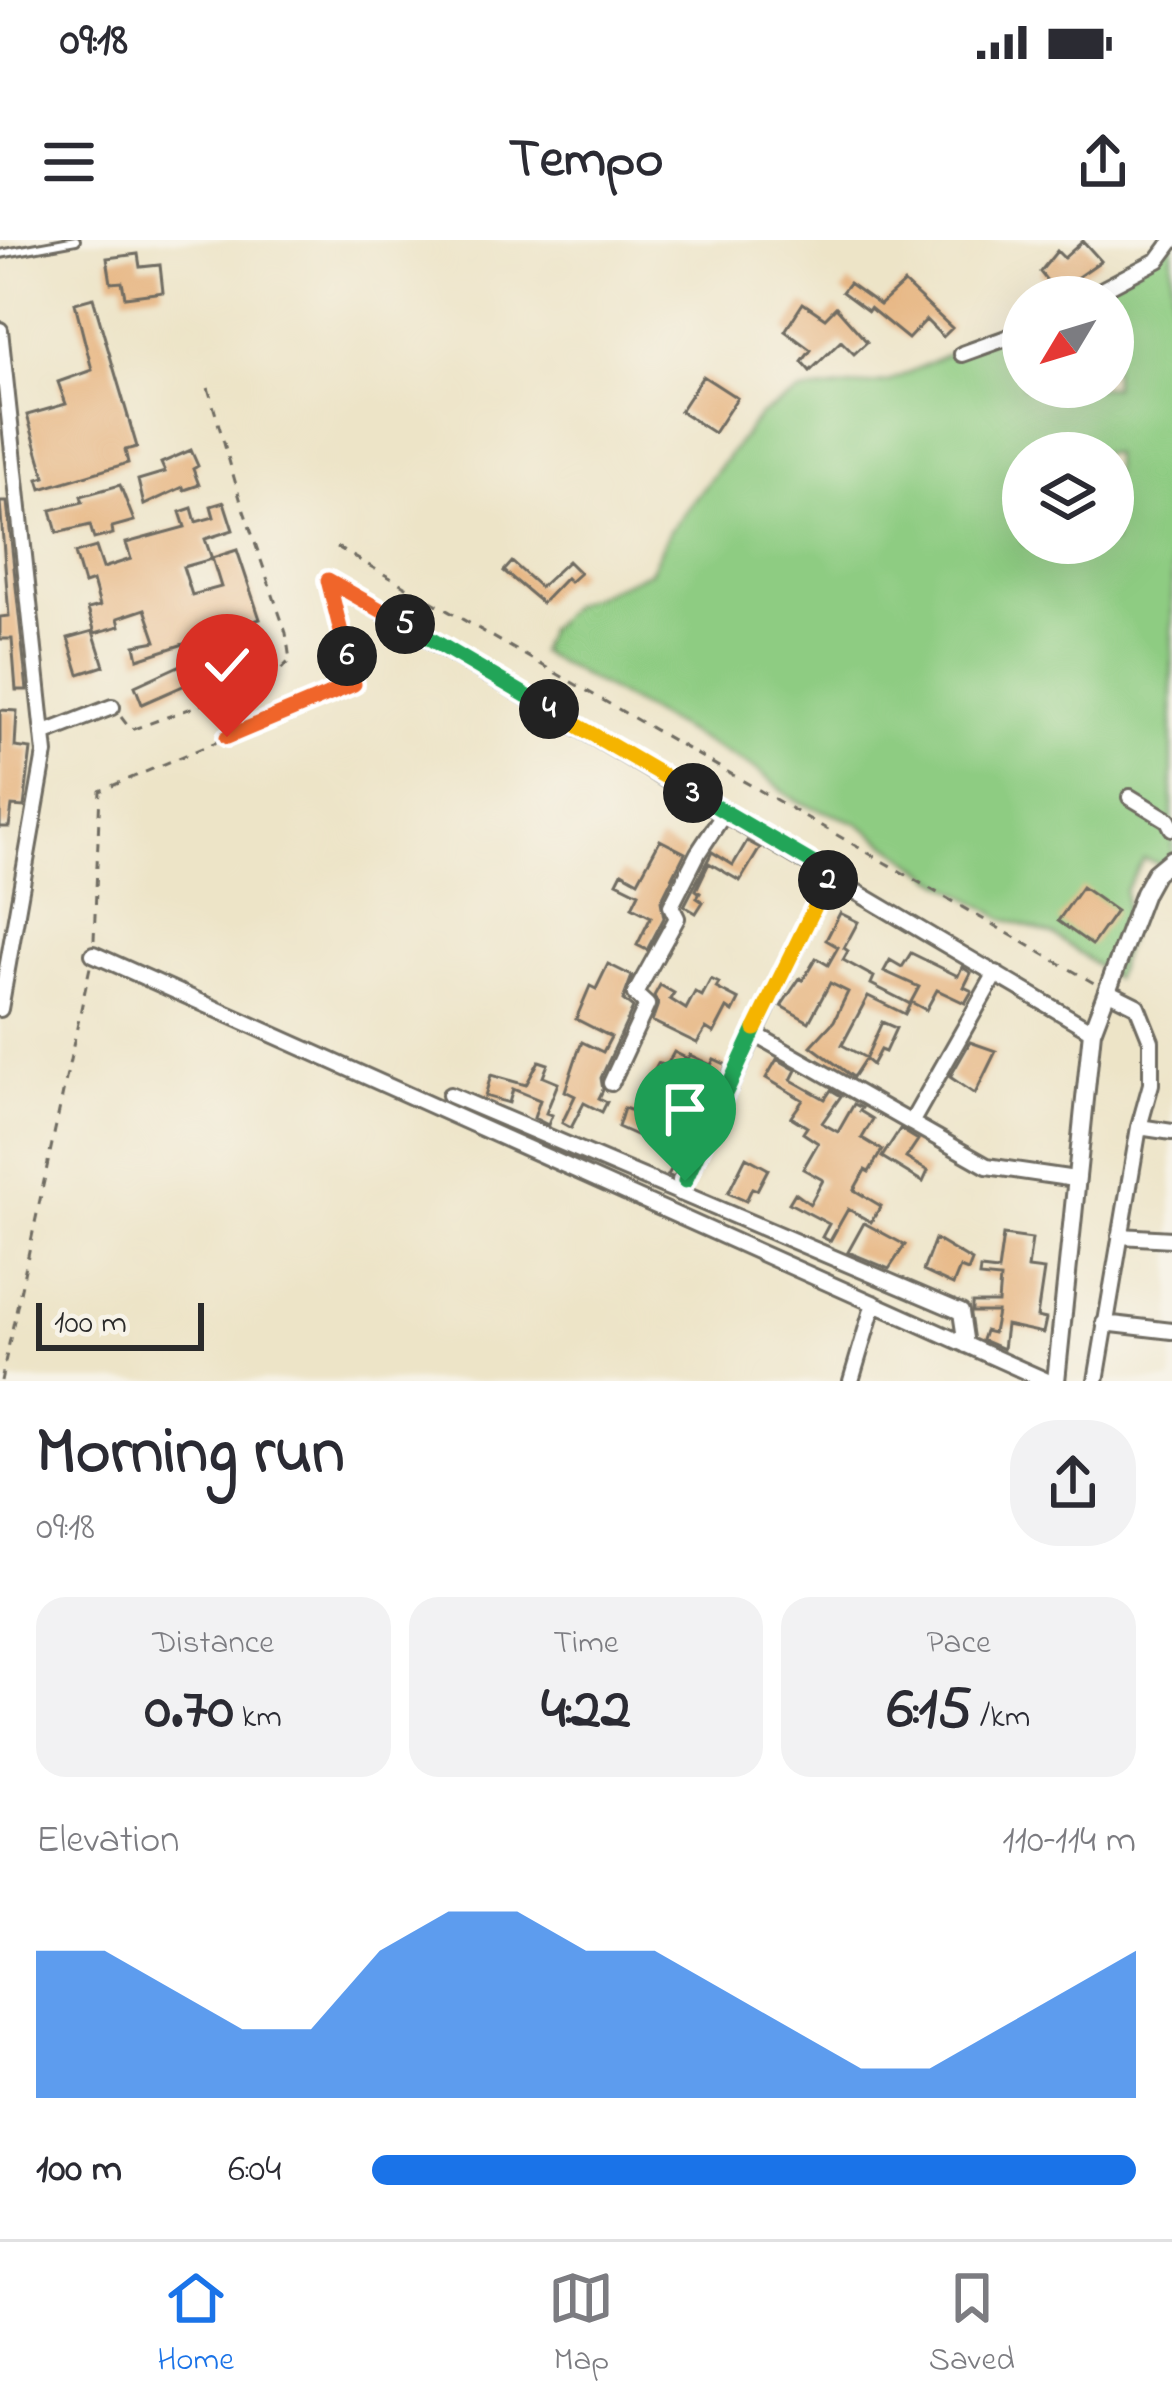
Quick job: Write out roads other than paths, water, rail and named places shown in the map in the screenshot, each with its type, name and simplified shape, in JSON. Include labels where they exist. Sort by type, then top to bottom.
[{"type":"street","points":[[1128,276],[1159,260],[1172,241]]},
{"type":"street","points":[[0,330],[46,753],[0,1009]]},
{"type":"street","points":[[962,354],[1002,340]]},
{"type":"street","points":[[328,580],[1092,1030]]},
{"type":"street","points":[[45,733],[112,707]]},
{"type":"street","points":[[1130,797],[1168,820],[1172,828]]},
{"type":"street","points":[[610,1083],[647,1005],[634,994],[676,918],[671,906],[725,812]]},
{"type":"street","points":[[93,954],[1051,1381],[1092,1030],[1144,893],[1171,857]]},
{"type":"street","points":[[679,1193],[831,874]]},
{"type":"street","points":[[911,1123],[996,973]]},
{"type":"street","points":[[1096,1381],[1139,1127],[1151,1084],[1150,1041],[1137,1006],[1109,992]]},
{"type":"street","points":[[753,1034],[987,1166],[1076,1179]]},
{"type":"street","points":[[450,1095],[961,1312],[966,1345]]},
{"type":"street","points":[[1139,1127],[1172,1132]]},
{"type":"street","points":[[1120,1236],[1172,1239]]},
{"type":"street","points":[[851,1381],[874,1303]]},
{"type":"street","points":[[1104,1323],[1172,1330]]},
{"type":"lane","points":[[0,254],[22,244],[76,240]]}]
